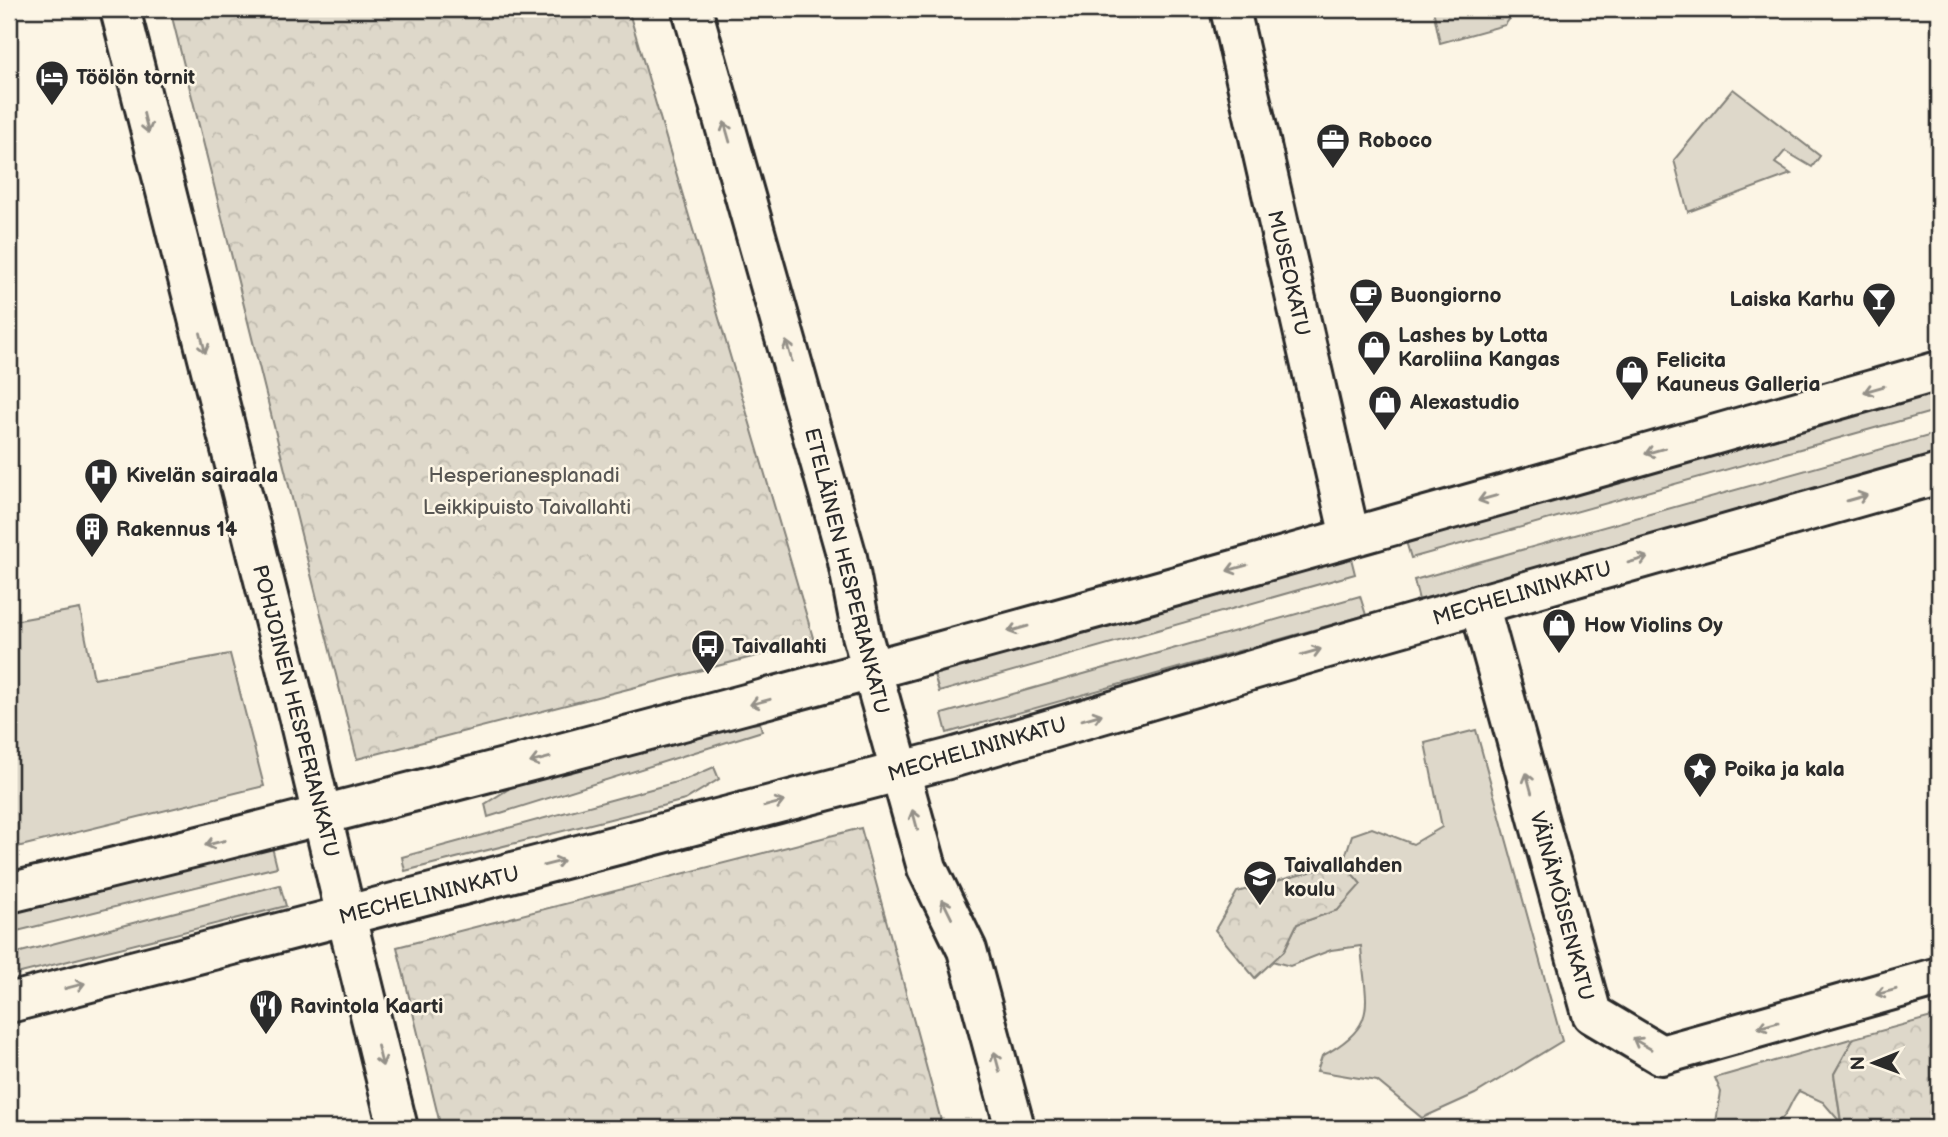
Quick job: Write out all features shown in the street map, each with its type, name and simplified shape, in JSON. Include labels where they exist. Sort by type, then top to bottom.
[{"type":"main road","name":"POHJOINEN HESPERIANKATU","points":[[120,9],[398,1128]]},
{"type":"main road","name":"ETELÄINEN HESPERIANKATU","points":[[692,9],[846,557],[872,671],[900,771],[928,868],[967,950],[1015,1128]]},
{"type":"main road","name":"MUSEOKATU","points":[[1230,9],[1350,537]]},
{"type":"main road","points":[[9,893],[322,817],[872,671],[1939,371]]},
{"type":"main road","name":"MECHELININKATU","points":[[9,1003],[900,771],[1939,474]]},
{"type":"main road","name":"VÄINÄMÖISENKATU","points":[[1479,604],[1592,1014],[1661,1055],[1939,977]]},
{"type":"green space","name":"Hesperianesplanadi","points":[[170,9],[628,9],[814,641],[357,759]]},
{"type":"green space","points":[[1433,9],[1517,9],[1505,25],[1440,43]]},
{"type":"green space","points":[[1733,89],[1820,156],[1812,167],[1785,151],[1775,163],[1791,174],[1688,212],[1674,160]]},
{"type":"green space","points":[[1939,388],[1939,410],[1411,558],[1405,538]]},
{"type":"green space","points":[[1939,433],[1939,455],[1419,600],[1414,580]]},
{"type":"green space","points":[[1350,554],[1355,574],[939,692],[933,671]]},
{"type":"green space","points":[[1360,596],[1366,615],[947,733],[942,714]]},
{"type":"green space","points":[[9,598],[13,621],[80,609],[94,679],[230,654],[264,786],[9,849]]},
{"type":"green space","points":[[760,723],[762,731],[488,817],[485,804],[515,785],[725,727]]},
{"type":"green space","points":[[1476,730],[1562,1041],[1475,1094],[1422,1118],[1377,1081],[1317,1071],[1322,1056],[1354,1034],[1361,1023],[1366,998],[1361,946],[1331,950],[1290,966],[1272,961],[1284,951],[1297,924],[1338,910],[1360,883],[1343,863],[1352,835],[1372,828],[1413,844],[1442,827],[1425,743]]},
{"type":"green space","points":[[714,767],[719,779],[685,800],[405,871],[402,857],[684,780]]},
{"type":"green space","points":[[861,828],[943,1128],[441,1128],[397,947]]},
{"type":"green space","points":[[272,847],[277,867],[9,933],[9,913]]},
{"type":"green space","points":[[1343,863],[1361,884],[1338,910],[1297,924],[1284,951],[1255,978],[1215,930],[1237,892]]},
{"type":"green space","points":[[280,885],[286,906],[9,976],[9,955]]},
{"type":"green space","points":[[1939,1015],[1939,1128],[1842,1128],[1834,1074],[1854,1038]]},
{"type":"green space","points":[[1854,1038],[1834,1074],[1841,1123],[1823,1102],[1799,1091],[1784,1116],[1774,1123],[1750,1129],[1715,1128],[1721,1092],[1715,1078]]},
{"type":"place","name":"Töölön tornit","points":[[52,107]]},
{"type":"place","name":"Roboco","points":[[1333,170]]},
{"type":"place","name":"Buongiorno","points":[[1366,325]]},
{"type":"place","name":"Laiska Karhu","points":[[1879,329]]},
{"type":"place","name":"Lashes by Lotta Karoliina Kangas","points":[[1374,377]]},
{"type":"place","name":"Felicita Kauneus Galleria","points":[[1632,402]]},
{"type":"place","name":"Alexastudio","points":[[1385,432]]},
{"type":"place","name":"Kivelän sairaala","points":[[101,505]]},
{"type":"place","name":"Rakennus 14","points":[[92,559]]},
{"type":"place","name":"How Violins Oy","points":[[1559,655]]},
{"type":"place","name":"Taivallahti","points":[[708,676]]},
{"type":"place","name":"Poika ja kala","points":[[1700,799]]},
{"type":"place","name":"Taivallahden koulu","points":[[1260,907]]},
{"type":"place","name":"Ravintola Kaarti","points":[[266,1036]]},
{"type":"park label","name":"Leikkipuisto Taivallahti","points":[[527,507]]}]
